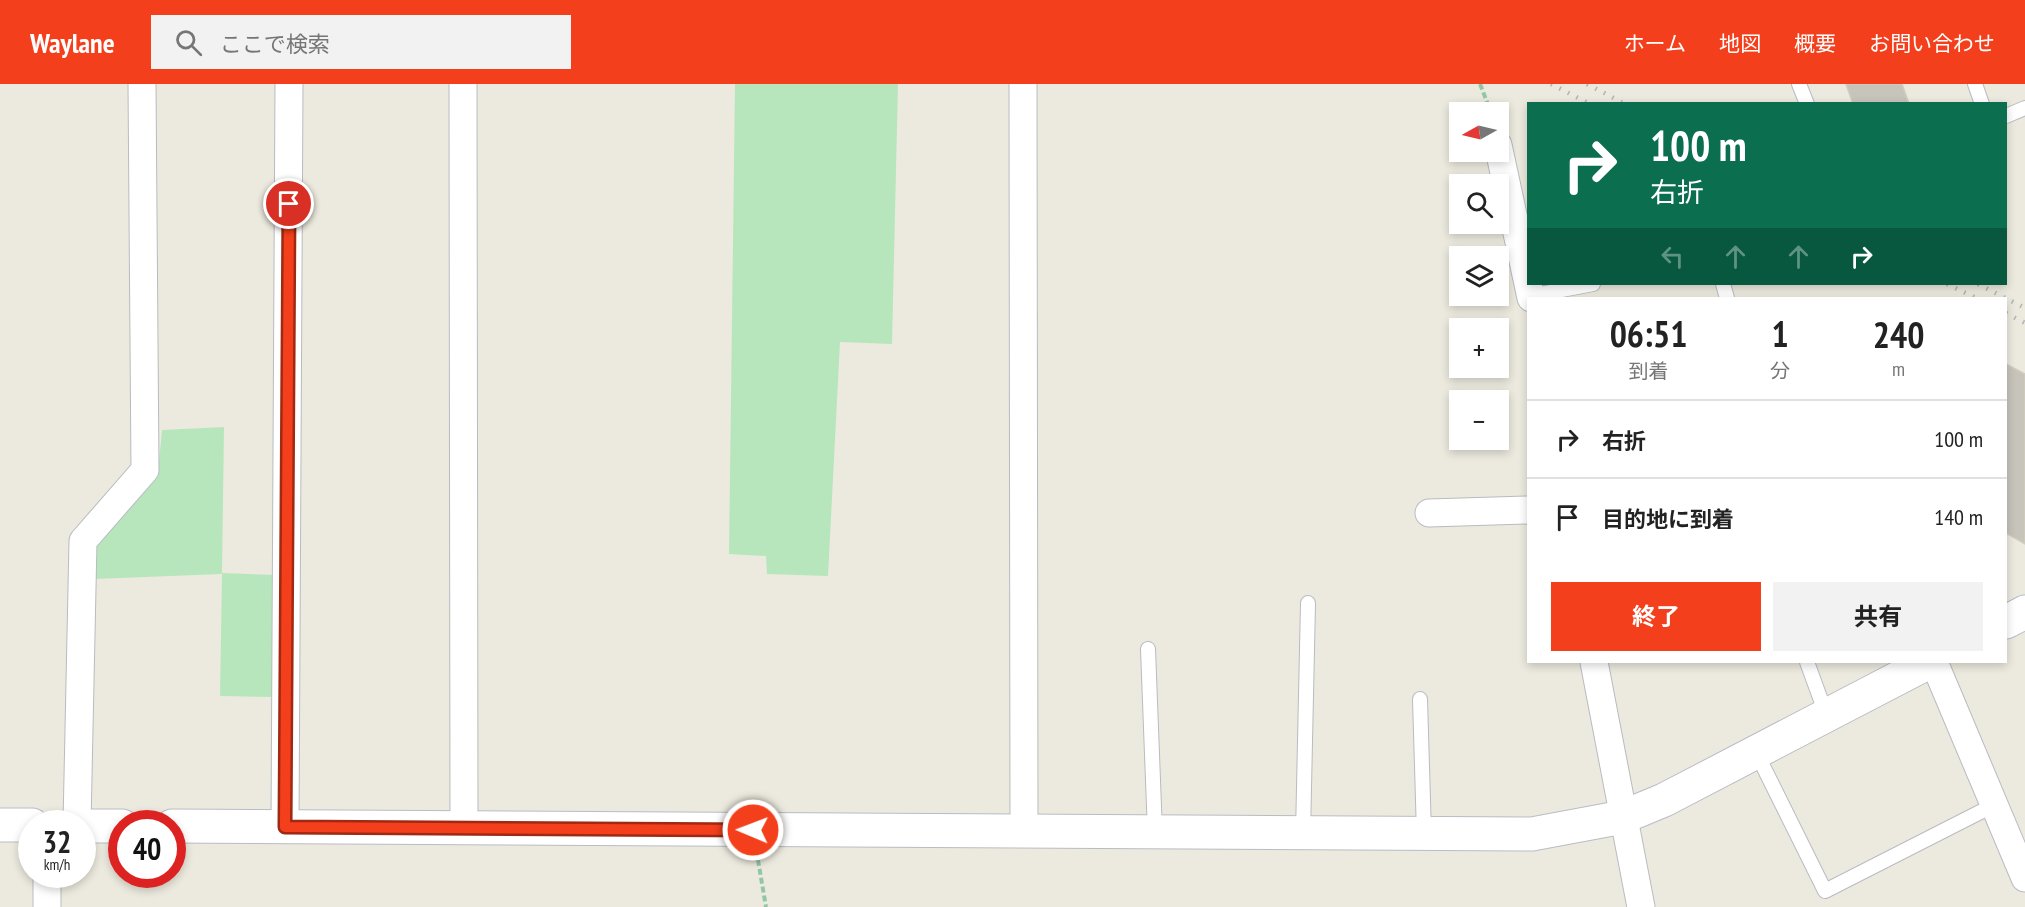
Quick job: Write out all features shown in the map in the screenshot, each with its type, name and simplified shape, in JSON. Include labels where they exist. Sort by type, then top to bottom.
[{"type":"street","points":[[77,810],[83,541],[145,470],[142,84]]},
{"type":"street","points":[[285,827],[290,84]]},
{"type":"street","points":[[463,84],[464,828]]},
{"type":"street","points":[[1023,84],[1024,832]]},
{"type":"street","points":[[1501,162],[1527,283]]},
{"type":"street","points":[[1429,513],[1527,510]]},
{"type":"street","points":[[2007,621],[2025,612]]},
{"type":"street","points":[[1594,663],[1641,907]]},
{"type":"street","points":[[186,826],[1532,834],[1623,817],[1664,800],[1826,714],[1930,663]]},
{"type":"street","points":[[1932,663],[2025,878]]},
{"type":"street","points":[[0,825],[18,825]]},
{"type":"street","points":[[47,888],[47,907]]},
{"type":"lane","points":[[1799,84],[1806,102]]},
{"type":"lane","points":[[1975,84],[1981,102]]},
{"type":"lane","points":[[2007,116],[2025,108]]},
{"type":"lane","points":[[1530,297],[1588,285]]},
{"type":"lane","points":[[1303,834],[1308,603]]},
{"type":"lane","points":[[1148,649],[1155,832]]},
{"type":"lane","points":[[1807,663],[1826,714]]},
{"type":"lane","points":[[1420,699],[1424,834]]},
{"type":"lane","points":[[1756,752],[1825,891],[1994,805]]},
{"type":"path","points":[[1480,84],[1487,102]]},
{"type":"path","points":[[753,830],[766,907]]},
{"type":"green space","points":[[735,84],[898,84],[892,344],[840,342],[828,576],[767,574],[766,556],[729,554]]},
{"type":"green space","points":[[224,427],[222,573],[274,575],[272,697],[220,696],[222,574],[94,579],[93,547],[158,472],[162,430]]},
{"type":"building","points":[[1846,84],[1902,84],[1908,102],[1852,102]]},
{"type":"building","points":[[2007,365],[2025,374],[2025,544],[2007,534]]},
{"type":"railway","points":[[1551,84],[1586,102]]},
{"type":"railway","points":[[1587,84],[1621,102]]},
{"type":"railway","points":[[1949,285],[1974,297]]},
{"type":"railway","points":[[1980,285],[2003,297]]},
{"type":"railway","points":[[2007,299],[2025,308]]},
{"type":"railway","points":[[2007,314],[2025,323]]},
{"type":"route","points":[[289,204],[285,827],[753,830]]}]
